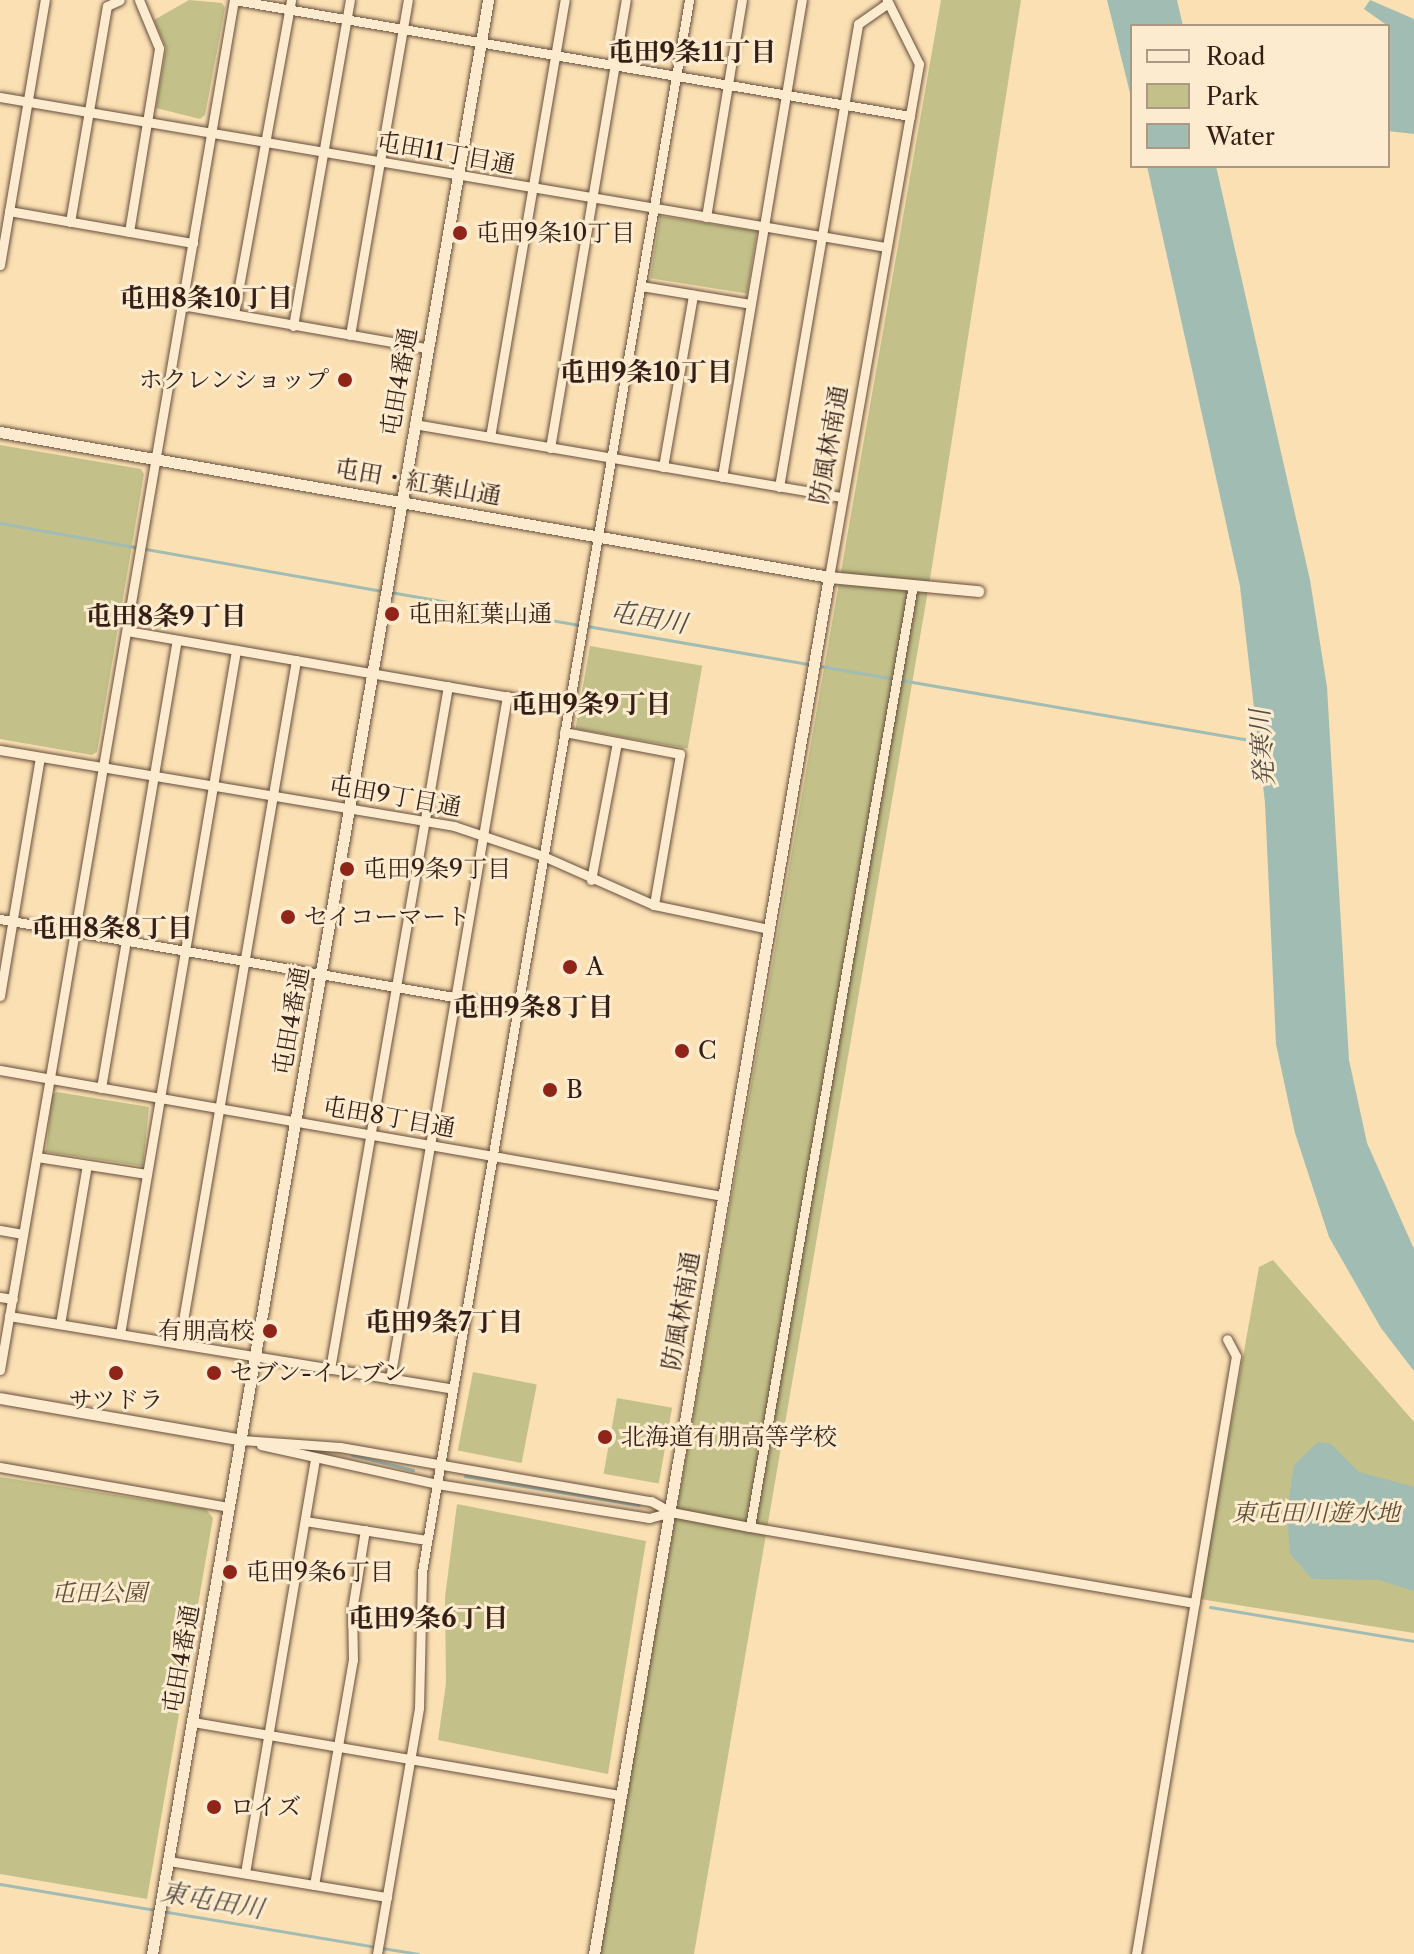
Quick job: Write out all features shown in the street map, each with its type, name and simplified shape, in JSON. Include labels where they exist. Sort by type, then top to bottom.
[{"type":"street","points":[[0,265],[45,0]]},
{"type":"street","points":[[70,222],[107,6],[120,0]]},
{"type":"street","points":[[129,232],[159,48],[139,0]]},
{"type":"street","points":[[0,1370],[234,0],[290,5],[347,20],[910,116]]},
{"type":"street","points":[[293,326],[350,0]]},
{"type":"street","points":[[350,335],[408,0]]},
{"type":"street","name":"屯田4番通","points":[[152,1954],[488,0]]},
{"type":"street","points":[[490,437],[565,0]]},
{"type":"street","points":[[550,448],[626,0]]},
{"type":"street","points":[[377,1954],[422,1681],[420,1610],[427,1540],[689,0]]},
{"type":"street","points":[[706,217],[742,0]]},
{"type":"street","points":[[722,477],[802,0]]},
{"type":"street","points":[[779,487],[858,24],[888,2]]},
{"type":"street","name":"防風林南通","points":[[594,1954],[842,497],[919,64],[888,2]]},
{"type":"street","points":[[234,314],[290,5]]},
{"type":"street","name":"屯田11丁目通","points":[[0,97],[886,247]]},
{"type":"street","points":[[9,211],[193,243]]},
{"type":"street","points":[[641,286],[751,304]]},
{"type":"street","points":[[663,467],[693,295]]},
{"type":"street","points":[[182,305],[426,348]]},
{"type":"street","points":[[414,424],[842,497]]},
{"type":"street","name":"屯田・紅葉山通","points":[[0,432],[598,534],[829,577],[978,591]]},
{"type":"street","points":[[750,1527],[913,585]]},
{"type":"street","points":[[127,631],[568,707]]},
{"type":"street","points":[[101,1088],[177,640]]},
{"type":"street","points":[[120,1334],[236,650]]},
{"type":"street","points":[[179,1344],[296,660]]},
{"type":"street","points":[[330,1369],[448,686]]},
{"type":"street","points":[[390,1379],[507,696]]},
{"type":"street","points":[[564,732],[680,754],[654,905]]},
{"type":"street","points":[[591,880],[617,742]]},
{"type":"street","name":"屯田9丁目通","points":[[0,750],[424,820],[483,833],[654,905],[769,929]]},
{"type":"street","points":[[0,996],[40,757]]},
{"type":"street","points":[[0,919],[518,1008]]},
{"type":"street","name":"屯田8丁目通","points":[[0,1070],[723,1196]]},
{"type":"street","points":[[37,1157],[147,1174]]},
{"type":"street","points":[[60,1324],[87,1165]]},
{"type":"street","points":[[0,1230],[23,1234]]},
{"type":"street","points":[[0,1297],[13,1299]]},
{"type":"street","points":[[9,1316],[453,1389]]},
{"type":"street","points":[[1136,1954],[1236,1356],[1227,1339]]},
{"type":"street","points":[[0,1398],[242,1440],[315,1460],[437,1484],[649,1518],[671,1512]]},
{"type":"street","points":[[242,1440],[340,1447],[440,1464],[651,1501],[671,1512],[750,1527],[1195,1603]]},
{"type":"street","points":[[245,1873],[315,1460]]},
{"type":"street","points":[[0,1467],[230,1507]]},
{"type":"street","points":[[305,1521],[427,1540]]},
{"type":"street","points":[[314,1885],[353,1660],[352,1610],[365,1530]]},
{"type":"street","points":[[193,1722],[621,1795]]},
{"type":"street","points":[[169,1861],[387,1897]]},
{"type":"green space","points":[[189,0],[222,3],[225,8],[205,115],[200,119],[156,108],[166,48],[154,20]]},
{"type":"green space","points":[[941,0],[1021,0],[931,573],[694,1954],[599,1954]]},
{"type":"green space","points":[[660,216],[757,231],[747,294],[650,278]]},
{"type":"green space","points":[[0,445],[141,469],[144,474],[97,752],[92,755],[0,739]]},
{"type":"green space","points":[[590,646],[702,666],[688,749],[575,729]]},
{"type":"green space","points":[[57,1092],[149,1107],[143,1166],[46,1152],[52,1095]]},
{"type":"green space","name":"東屯田川遊水地","points":[[1273,1260],[1414,1422],[1414,1633],[1200,1599],[1259,1267]]},
{"type":"green space","points":[[473,1372],[537,1384],[522,1463],[458,1451]]},
{"type":"green space","points":[[617,1398],[672,1408],[659,1484],[604,1474]]},
{"type":"green space","name":"屯田公園","points":[[0,1477],[206,1509],[213,1518],[147,1899],[0,1874]]},
{"type":"green space","points":[[457,1504],[646,1541],[608,1774],[438,1740],[446,1683],[445,1597]]},
{"type":"water","points":[[1107,0],[1177,0],[1183,24],[1130,24],[1130,93]]},
{"type":"water","points":[[1370,0],[1414,19],[1414,134],[1390,131],[1390,24],[1385,24],[1364,9]]},
{"type":"water","name":"発寒川","points":[[1147,168],[1216,168],[1310,580],[1327,687],[1349,1060],[1367,1143],[1414,1249],[1414,1371],[1381,1328],[1329,1237],[1295,1133],[1276,1044],[1265,803],[1240,586]]},
{"type":"water","points":[[1318,1442],[1331,1444],[1359,1472],[1414,1487],[1414,1591],[1379,1580],[1312,1579],[1290,1554],[1287,1511],[1294,1465]]},
{"type":"waterway","name":"屯田川","points":[[0,523],[382,591]]},
{"type":"waterway","name":"屯田川","points":[[390,592],[579,625]]},
{"type":"waterway","name":"屯田川","points":[[587,626],[1261,742]]},
{"type":"waterway","points":[[352,1455],[413,1470]]},
{"type":"waterway","points":[[465,1476],[639,1505]]},
{"type":"waterway","points":[[1210,1607],[1414,1641]]},
{"type":"waterway","name":"東屯田川","points":[[0,1884],[418,1954]]},
{"type":"place","name":"屯田9条10丁目","points":[[460,233]]},
{"type":"place","name":"ホクレンショップ","points":[[345,380]]},
{"type":"place","name":"屯田紅葉山通","points":[[392,614]]},
{"type":"place","name":"屯田9条9丁目","points":[[347,869]]},
{"type":"place","name":"セイコーマート","points":[[288,917]]},
{"type":"place","name":"A","points":[[570,967]]},
{"type":"place","name":"C","points":[[682,1051]]},
{"type":"place","name":"B","points":[[550,1090]]},
{"type":"place","name":"有朋高校","points":[[270,1331]]},
{"type":"place","name":"サツドラ","points":[[116,1373]]},
{"type":"place","name":"セブン-イレブン","points":[[214,1373]]},
{"type":"place","name":"北海道有朋高等学校","points":[[605,1437]]},
{"type":"place","name":"屯田9条6丁目","points":[[230,1572]]},
{"type":"place","name":"ロイズ","points":[[214,1807]]},
{"type":"district","name":"屯田9条11丁目","points":[[692,53]]},
{"type":"district","name":"屯田8条10丁目","points":[[206,299]]},
{"type":"district","name":"屯田9条10丁目","points":[[646,373]]},
{"type":"district","name":"屯田8条9丁目","points":[[166,617]]},
{"type":"district","name":"屯田9条9丁目","points":[[591,705]]},
{"type":"district","name":"屯田8条8丁目","points":[[112,929]]},
{"type":"district","name":"屯田9条8丁目","points":[[533,1008]]},
{"type":"district","name":"屯田9条7丁目","points":[[444,1323]]},
{"type":"district","name":"屯田9条6丁目","points":[[428,1619]]}]
